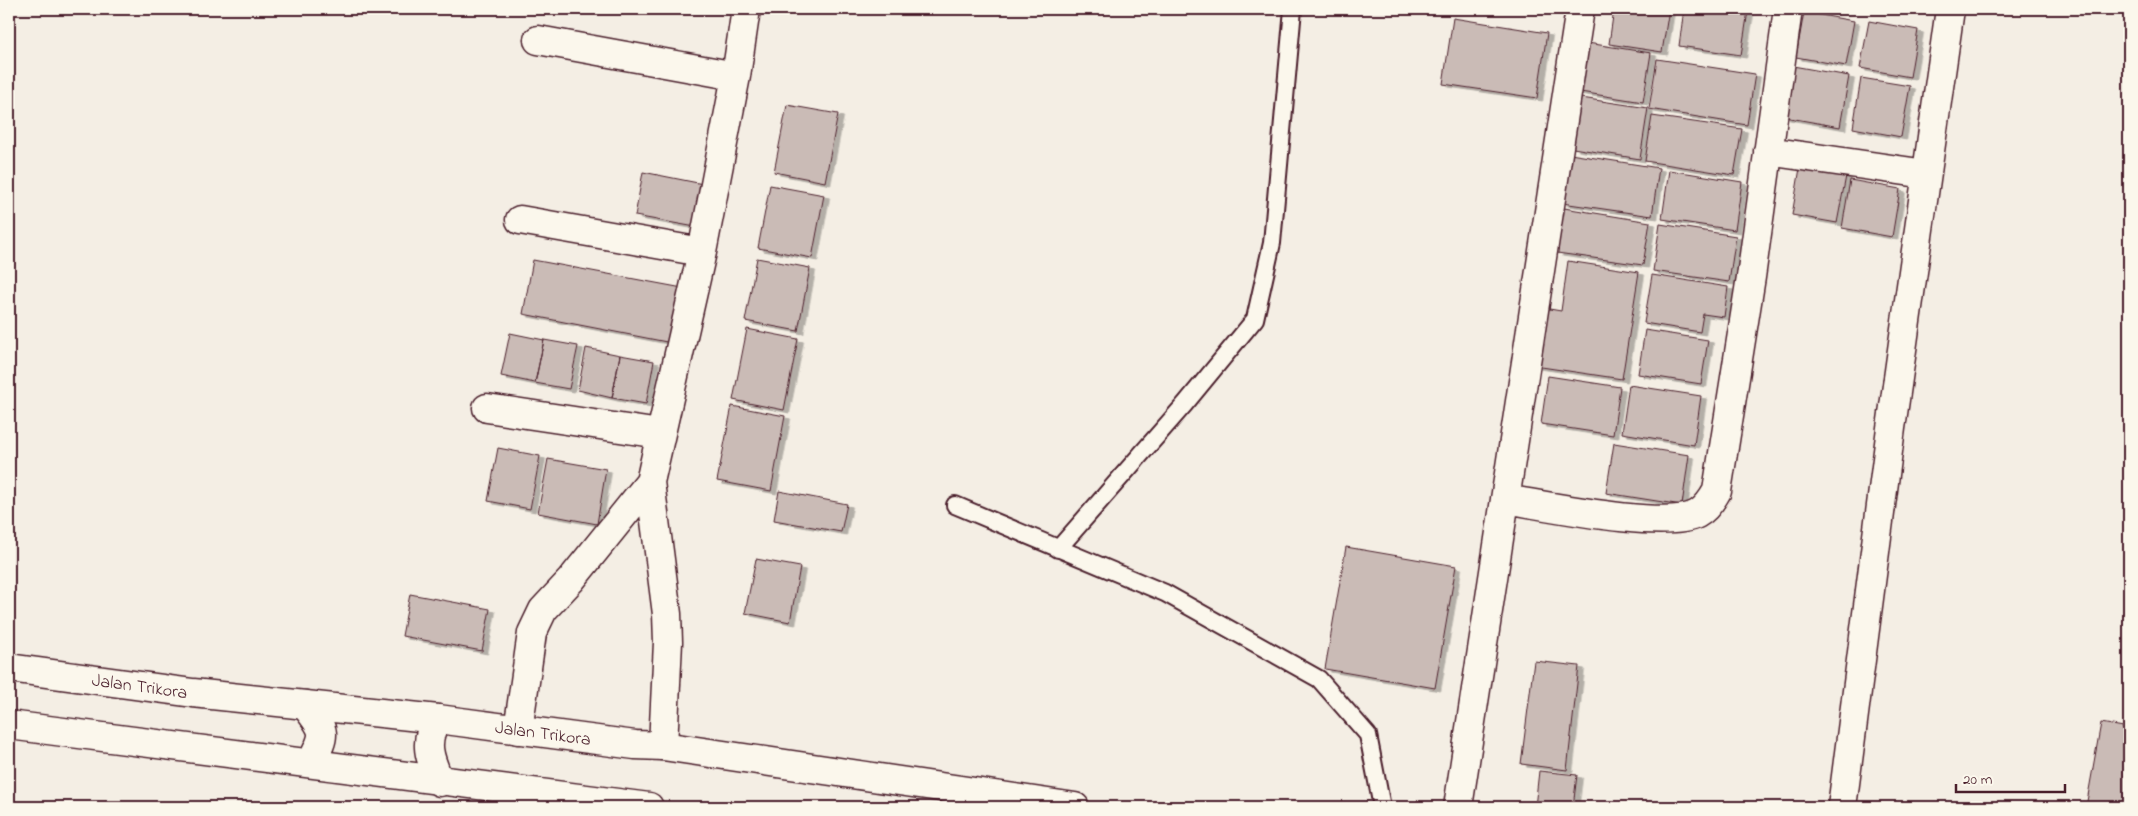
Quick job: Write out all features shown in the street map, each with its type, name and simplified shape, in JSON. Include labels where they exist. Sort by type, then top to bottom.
[{"type":"street","points":[[662,746],[668,642],[667,614],[650,482],[702,252],[736,76],[746,9]]},
{"type":"street","points":[[1458,807],[1580,9]]},
{"type":"street","points":[[1505,499],[1623,517],[1675,520],[1696,514],[1710,503],[1717,491],[1727,435],[1788,9]]},
{"type":"street","points":[[1842,807],[1891,428],[1950,9]]},
{"type":"street","points":[[538,40],[736,76]]},
{"type":"street","points":[[1768,151],[1926,174]]},
{"type":"street","points":[[520,220],[702,252]]},
{"type":"street","points":[[487,408],[660,434]]},
{"type":"street","points":[[518,730],[532,633],[543,610],[571,580],[650,482]]},
{"type":"street","name":"Jalan Trikora","points":[[9,668],[193,692],[438,719],[635,745],[662,746],[1075,807]]},
{"type":"street","points":[[305,704],[323,730],[322,742],[311,764]]},
{"type":"street","points":[[438,719],[429,736],[428,748],[431,763],[440,782]]},
{"type":"street","points":[[9,725],[440,782],[649,807]]},
{"type":"lane","points":[[1058,549],[1186,404],[1255,319],[1272,243],[1293,9]]},
{"type":"lane","points":[[955,505],[1165,593],[1319,679],[1368,735],[1382,807]]},
{"type":"building","points":[[1614,9],[1669,9],[1662,52],[1609,44]]},
{"type":"building","points":[[1684,9],[1733,9],[1748,11],[1741,55],[1679,46]]},
{"type":"building","points":[[1804,12],[1854,21],[1846,66],[1796,57]]},
{"type":"building","points":[[1453,18],[1547,33],[1537,98],[1443,84]]},
{"type":"building","points":[[1869,21],[1918,30],[1910,77],[1860,68]]},
{"type":"building","points":[[1581,42],[1651,53],[1643,102],[1574,91]]},
{"type":"building","points":[[1657,59],[1755,74],[1747,125],[1649,109]]},
{"type":"building","points":[[1793,66],[1849,76],[1840,127],[1784,117]]},
{"type":"building","points":[[1861,78],[1910,86],[1901,137],[1853,128]]},
{"type":"building","points":[[1581,98],[1648,108],[1640,159],[1573,148]]},
{"type":"building","points":[[787,105],[838,114],[825,182],[774,172]]},
{"type":"building","points":[[1652,116],[1742,129],[1734,175],[1645,161]]},
{"type":"building","points":[[1570,154],[1659,168],[1652,216],[1562,203]]},
{"type":"building","points":[[1800,168],[1846,176],[1837,223],[1792,215]]},
{"type":"building","points":[[1669,170],[1742,182],[1735,230],[1662,219]]},
{"type":"building","points":[[643,172],[708,185],[701,228],[635,216]]},
{"type":"building","points":[[1850,180],[1900,189],[1892,237],[1842,228]]},
{"type":"building","points":[[770,185],[824,195],[812,258],[758,248]]},
{"type":"building","points":[[1564,208],[1650,222],[1643,265],[1557,253]]},
{"type":"building","points":[[1660,224],[1736,236],[1729,282],[1653,271]]},
{"type":"building","points":[[757,258],[810,268],[798,331],[745,321]]},
{"type":"building","points":[[533,260],[688,289],[677,344],[523,314]]},
{"type":"building","points":[[1568,261],[1639,272],[1622,379],[1528,365],[1538,307],[1561,311]]},
{"type":"building","points":[[1652,275],[1728,287],[1724,317],[1703,314],[1700,332],[1644,323]]},
{"type":"building","points":[[747,329],[798,339],[784,410],[733,400]]},
{"type":"building","points":[[1645,330],[1708,340],[1701,384],[1638,374]]},
{"type":"building","points":[[510,333],[544,340],[535,383],[501,376]]},
{"type":"building","points":[[544,340],[578,346],[569,389],[535,383]]},
{"type":"building","points":[[586,348],[620,355],[612,398],[578,390]]},
{"type":"building","points":[[620,355],[654,361],[646,404],[612,398]]},
{"type":"building","points":[[1548,376],[1620,387],[1613,435],[1541,424]]},
{"type":"building","points":[[1629,385],[1701,396],[1694,445],[1622,433]]},
{"type":"building","points":[[732,406],[785,416],[771,491],[717,481]]},
{"type":"building","points":[[1614,443],[1689,455],[1682,505],[1606,493]]},
{"type":"building","points":[[498,448],[540,456],[530,509],[488,501]]},
{"type":"building","points":[[548,459],[606,469],[597,524],[538,513]]},
{"type":"building","points":[[779,491],[847,504],[841,532],[774,520]]},
{"type":"building","points":[[1346,547],[1456,566],[1435,688],[1325,669]]},
{"type":"building","points":[[756,559],[800,567],[790,622],[745,613]]},
{"type":"building","points":[[410,594],[490,609],[482,651],[402,636]]},
{"type":"building","points":[[1534,661],[1579,666],[1567,770],[1521,764]]},
{"type":"building","points":[[2101,723],[2129,728],[2129,807],[2086,807]]},
{"type":"building","points":[[1539,771],[1577,775],[1573,807],[1535,807]]}]
